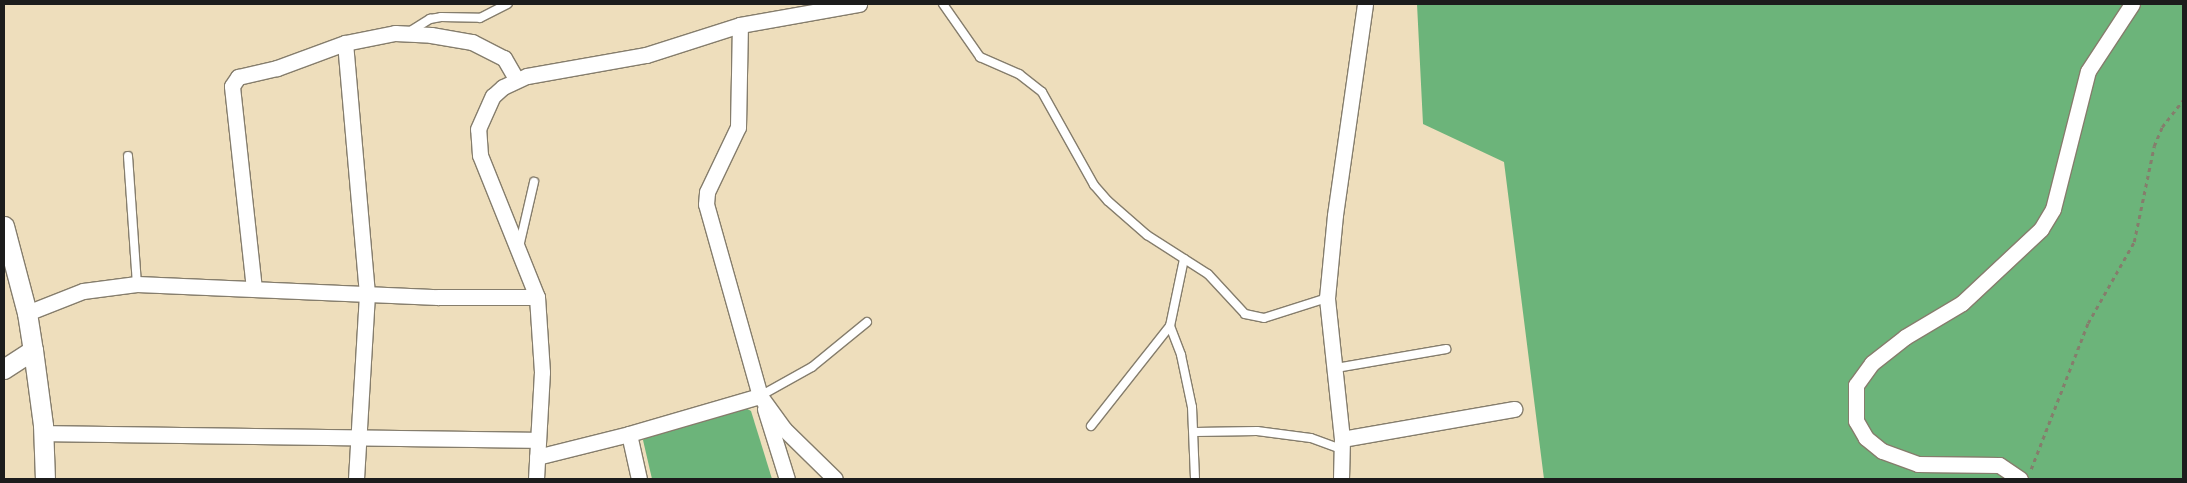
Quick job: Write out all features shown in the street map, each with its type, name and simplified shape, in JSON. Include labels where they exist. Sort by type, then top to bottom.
[{"type":"street","points":[[536,479],[542,372],[537,296],[484,171],[477,141],[483,116],[493,96],[516,80],[571,66],[646,55],[740,25],[859,4]]},
{"type":"street","points":[[1341,479],[1342,444],[1336,368],[1327,298],[1330,250],[1365,4]]},
{"type":"street","points":[[2025,475],[1999,465],[1918,464],[1882,451],[1866,438],[1856,422],[1856,384],[1872,363],[1905,337],[1962,303],[2041,229],[2053,209],[2088,70],[2132,4]]},
{"type":"street","points":[[740,25],[738,127],[707,192],[706,204],[760,396],[787,479]]},
{"type":"street","points":[[254,289],[232,86],[238,77],[277,68],[345,43],[378,35],[407,34],[432,35],[483,46],[504,58],[516,80]]},
{"type":"street","points":[[345,43],[367,294],[356,479]]},
{"type":"street","points":[[4,231],[27,313],[33,350],[43,433],[44,479]]},
{"type":"street","points":[[27,313],[98,287],[137,284],[367,294],[537,296]]},
{"type":"street","points":[[4,369],[33,350]]},
{"type":"street","points":[[537,457],[629,434],[760,396]]},
{"type":"street","points":[[760,396],[784,429],[835,479]]},
{"type":"street","points":[[1342,444],[1514,409]]},
{"type":"street","points":[[43,433],[538,440]]},
{"type":"street","points":[[629,434],[639,479]]},
{"type":"lane","points":[[407,34],[430,20],[441,17],[480,18],[508,4]]},
{"type":"lane","points":[[943,4],[980,58],[1019,74],[1042,92],[1094,185],[1108,201],[1146,235],[1208,274],[1251,318],[1271,316],[1327,298]]},
{"type":"lane","points":[[128,156],[137,284]]},
{"type":"lane","points":[[518,248],[534,182]]},
{"type":"lane","points":[[1091,426],[1170,326],[1184,259]]},
{"type":"lane","points":[[760,396],[812,366],[867,322]]},
{"type":"lane","points":[[1170,326],[1184,368],[1195,432],[1195,479]]},
{"type":"lane","points":[[1336,368],[1446,349]]},
{"type":"lane","points":[[1195,432],[1242,430],[1284,434],[1342,444]]},
{"type":"path","points":[[2025,475],[2088,323],[2134,242],[2154,146],[2169,116],[2183,100]]},
{"type":"green space","points":[[1417,4],[2183,4],[2183,479],[1544,479],[1504,162],[1423,124]]},
{"type":"green space","points":[[744,407],[751,411],[772,479],[652,479],[643,440],[647,437]]}]
